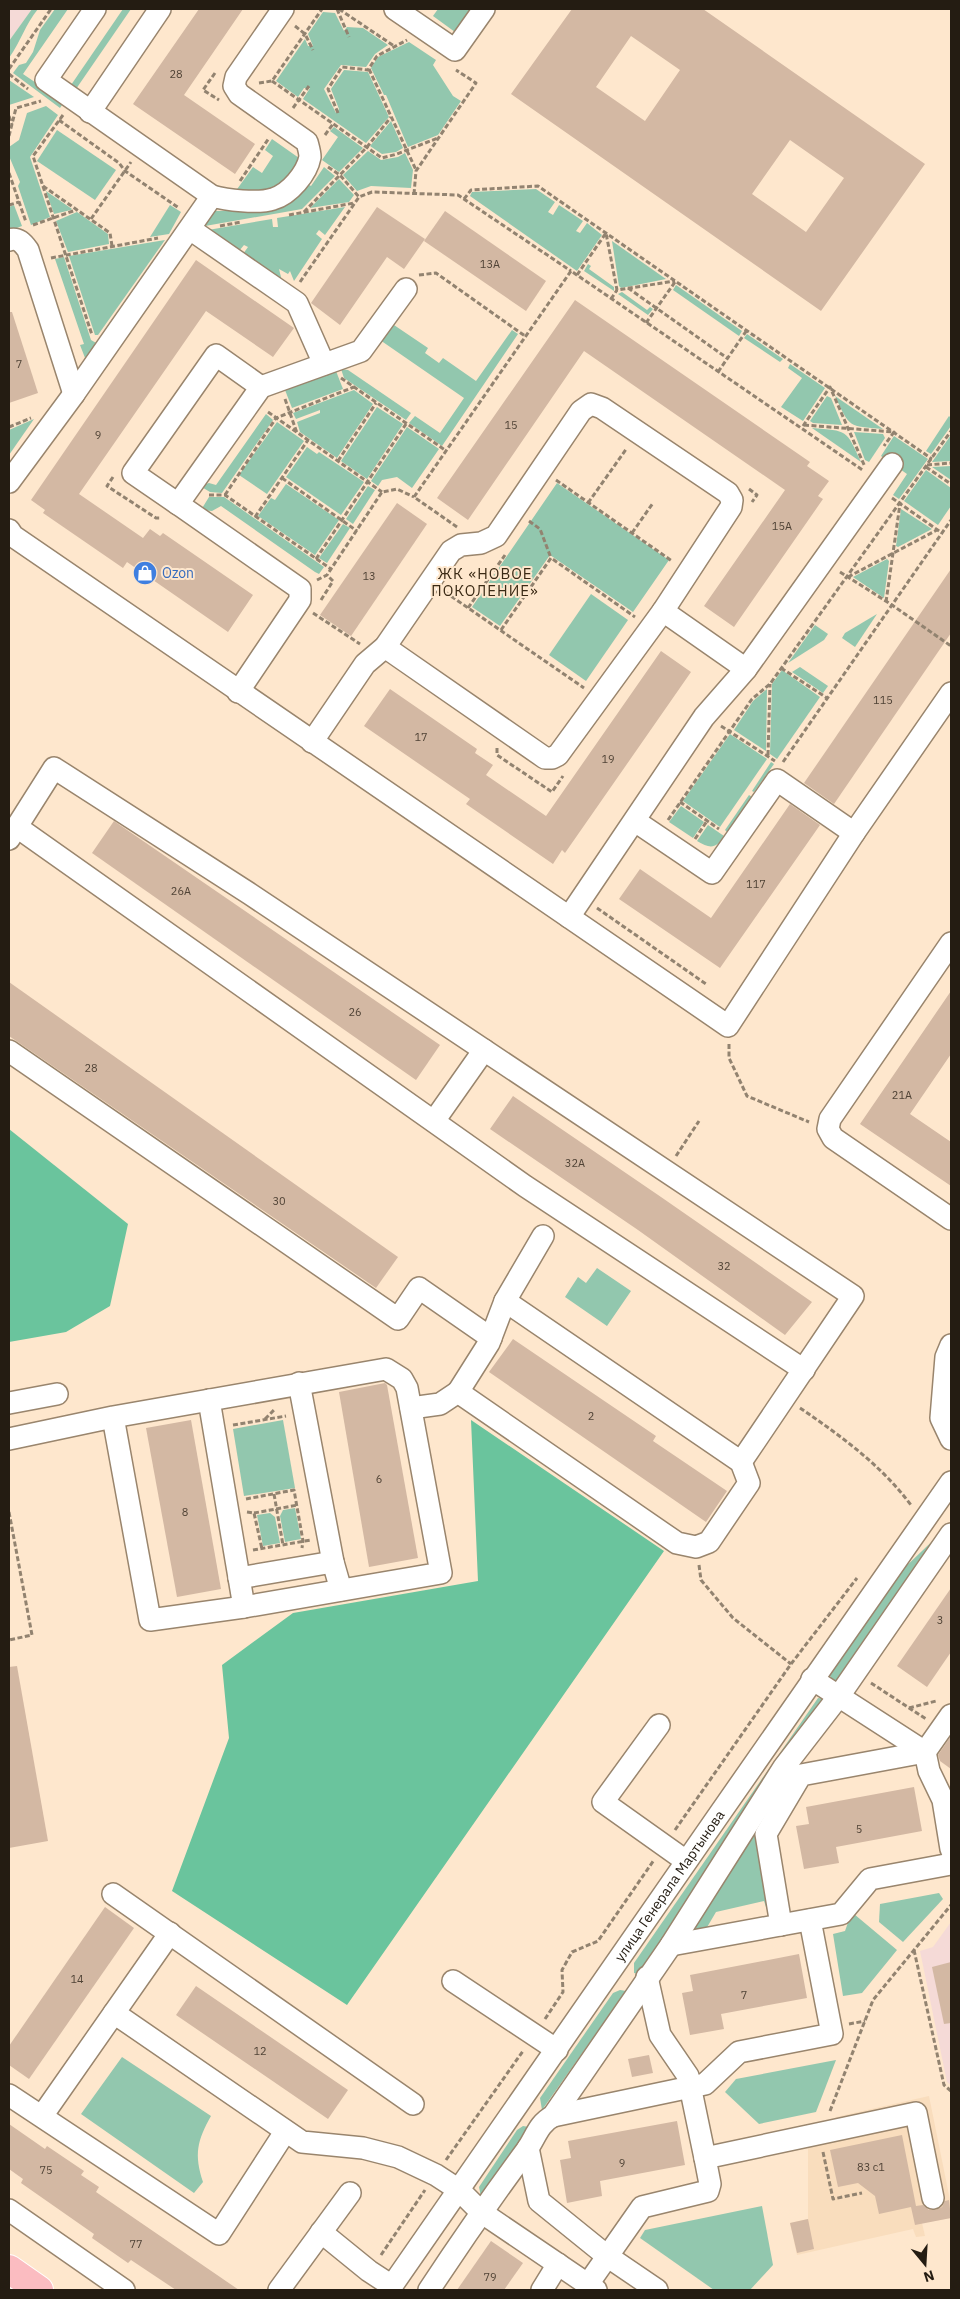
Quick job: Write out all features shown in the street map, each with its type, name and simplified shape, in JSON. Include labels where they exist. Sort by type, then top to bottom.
[{"type":"main road","points":[[9,2269],[39,2290]]},
{"type":"street","points":[[95,9],[46,80],[141,147],[219,198],[273,200],[290,190],[306,168],[310,155],[307,142],[282,122],[238,94],[234,86],[236,77],[283,9]]},
{"type":"street","points":[[90,112],[160,9]]},
{"type":"street","points":[[395,9],[455,50],[484,9]]},
{"type":"street","points":[[9,482],[106,348],[187,221],[219,198]]},
{"type":"street","points":[[187,221],[297,303],[329,362]]},
{"type":"street","points":[[9,240],[13,238],[23,242],[28,250],[74,394]]},
{"type":"street","points":[[172,510],[263,389],[361,350],[411,282]]},
{"type":"street","points":[[238,692],[300,600],[300,589],[172,510],[133,472],[216,356],[263,389]]},
{"type":"street","points":[[312,742],[364,664],[381,651],[451,551],[461,545],[481,543],[496,536],[581,411],[591,404],[602,408],[728,493],[732,500],[731,507],[664,611],[601,699],[558,755],[552,758],[545,758],[381,651]]},
{"type":"street","points":[[569,917],[704,717],[746,669],[822,560],[867,479],[882,458]]},
{"type":"street","points":[[9,530],[12,536],[238,692],[728,1026],[854,833],[951,693]]},
{"type":"street","points":[[664,611],[746,669]]},
{"type":"street","points":[[741,1462],[786,1398],[853,1296],[250,894],[54,768],[13,833],[434,1121],[525,1186],[804,1370]]},
{"type":"street","points":[[635,821],[712,873],[777,780],[854,833]]},
{"type":"street","points":[[949,953],[830,1119],[828,1130],[833,1138],[951,1219]]},
{"type":"street","points":[[434,1121],[484,1050]]},
{"type":"street","points":[[9,1051],[398,1319],[419,1288],[491,1338]]},
{"type":"street","points":[[411,1408],[440,1404],[458,1392],[491,1338],[505,1301],[543,1236]]},
{"type":"street","points":[[458,1392],[677,1543],[696,1547],[709,1542],[749,1483],[741,1462],[505,1301]]},
{"type":"street","points":[[951,1345],[946,1357],[941,1418],[951,1439]]},
{"type":"street","points":[[9,1438],[113,1417],[386,1369],[402,1379],[407,1388],[441,1573],[244,1607],[150,1620],[113,1417]]},
{"type":"street","points":[[299,1383],[328,1538],[341,1590]]},
{"type":"street","points":[[9,1403],[57,1394]]},
{"type":"street","points":[[209,1400],[244,1607]]},
{"type":"street","name":"улица Генерала Мартынова","points":[[390,2288],[557,2050],[812,1679],[951,1482]]},
{"type":"street","points":[[781,1925],[766,1834],[784,1767],[839,1696],[951,1534]]},
{"type":"street","points":[[239,1578],[333,1562]]},
{"type":"street","points":[[812,1679],[925,1752]]},
{"type":"street","points":[[945,1714],[925,1752],[929,1770],[943,1800],[951,1849]]},
{"type":"street","points":[[659,1725],[603,1802],[686,1861]]},
{"type":"street","points":[[429,2290],[481,2212],[775,1800],[801,1775],[925,1752]]},
{"type":"street","points":[[671,1945],[841,1914],[870,1879],[951,1864]]},
{"type":"street","points":[[113,1894],[413,2104]]},
{"type":"street","points":[[518,2103],[548,2118],[691,2088],[705,2084],[739,2052],[832,2034],[810,1920]]},
{"type":"street","points":[[42,2116],[170,1933]]},
{"type":"street","points":[[114,2013],[302,2142],[363,2148],[398,2157],[436,2175],[459,2190],[481,2212],[592,2287],[607,2256],[642,2207],[708,2191],[710,2184],[688,2076],[660,2035],[643,1983],[613,1968]]},
{"type":"street","points":[[453,1981],[557,2050]]},
{"type":"street","points":[[9,2094],[218,2234],[285,2132]]},
{"type":"street","points":[[705,2158],[916,2113],[933,2198]]},
{"type":"street","points":[[528,2148],[539,2202],[607,2256],[657,2290]]},
{"type":"street","points":[[279,2290],[350,2193]]},
{"type":"street","points":[[9,2210],[124,2290]]},
{"type":"street","points":[[321,2232],[390,2288]]},
{"type":"street","points":[[542,2290],[558,2264]]},
{"type":"path","points":[[9,69],[51,9]]},
{"type":"path","points":[[338,9],[349,37]]},
{"type":"path","points":[[338,9],[394,46]]},
{"type":"path","points":[[338,113],[328,89],[342,67],[368,70],[377,56],[410,38]]},
{"type":"path","points":[[369,68],[416,171]]},
{"type":"path","points":[[414,194],[416,171],[476,83],[454,68]]},
{"type":"path","points":[[272,81],[382,158],[438,138]]},
{"type":"path","points":[[219,198],[282,122],[309,86]]},
{"type":"path","points":[[9,136],[16,108],[44,100]]},
{"type":"path","points":[[63,114],[33,156],[92,337],[106,348]]},
{"type":"path","points":[[9,116],[12,124]]},
{"type":"path","points":[[303,212],[367,147],[391,117]]},
{"type":"path","points":[[59,120],[119,163],[125,171],[187,221]]},
{"type":"path","points":[[91,219],[141,147]]},
{"type":"path","points":[[310,155],[340,176],[359,197]]},
{"type":"path","points":[[9,173],[28,227],[77,209]]},
{"type":"path","points":[[42,186],[110,233],[112,246]]},
{"type":"path","points":[[464,199],[471,190],[538,186],[932,459]]},
{"type":"path","points":[[289,297],[359,197],[372,192],[458,195],[570,271]]},
{"type":"path","points":[[9,205],[19,202]]},
{"type":"path","points":[[577,275],[606,233]]},
{"type":"path","points":[[606,233],[618,290]]},
{"type":"path","points":[[411,282],[436,274],[525,336]]},
{"type":"path","points":[[611,299],[618,290],[676,281]]},
{"type":"path","points":[[646,323],[676,281]]},
{"type":"path","points":[[627,288],[727,358]]},
{"type":"path","points":[[718,372],[747,330]]},
{"type":"path","points":[[329,362],[342,380],[445,450]]},
{"type":"path","points":[[225,495],[276,418],[354,387]]},
{"type":"path","points":[[830,387],[803,427],[894,432]]},
{"type":"path","points":[[830,387],[867,479],[942,533]]},
{"type":"path","points":[[263,389],[290,412],[297,433]]},
{"type":"path","points":[[263,389],[276,418],[382,492]]},
{"type":"path","points":[[338,461],[376,403]]},
{"type":"path","points":[[316,559],[406,424]]},
{"type":"path","points":[[657,835],[752,699],[770,684],[951,431]]},
{"type":"path","points":[[588,503],[638,432]]},
{"type":"path","points":[[867,479],[882,458],[894,432]]},
{"type":"path","points":[[255,516],[308,440]]},
{"type":"path","points":[[926,466],[951,463]]},
{"type":"path","points":[[926,466],[951,484]]},
{"type":"path","points":[[118,470],[107,486],[156,518],[172,510]]},
{"type":"path","points":[[541,470],[689,572]]},
{"type":"path","points":[[282,478],[357,530]]},
{"type":"path","points":[[192,483],[208,495],[225,495],[331,569]]},
{"type":"path","points":[[741,484],[757,495],[752,503]]},
{"type":"path","points":[[300,589],[327,575],[382,492],[397,489],[414,497]]},
{"type":"path","points":[[632,533],[653,503]]},
{"type":"path","points":[[886,602],[900,504]]},
{"type":"path","points":[[513,511],[540,529],[551,558],[651,629]]},
{"type":"path","points":[[704,717],[730,730],[781,766],[951,520]]},
{"type":"path","points":[[847,577],[937,530]]},
{"type":"path","points":[[501,630],[551,558]]},
{"type":"path","points":[[822,560],[951,646]]},
{"type":"path","points":[[327,575],[333,581],[312,613],[381,651]]},
{"type":"path","points":[[429,581],[601,699]]},
{"type":"path","points":[[781,668],[827,698]]},
{"type":"path","points":[[768,756],[770,684]]},
{"type":"path","points":[[497,746],[497,755],[552,792],[568,768]]},
{"type":"path","points":[[680,802],[735,840]]},
{"type":"path","points":[[582,898],[709,986]]},
{"type":"path","points":[[728,1026],[729,1058],[747,1096],[828,1130]]},
{"type":"path","points":[[666,1172],[698,1121]]},
{"type":"path","points":[[786,1398],[850,1443],[896,1485],[912,1507],[917,1499]]},
{"type":"path","points":[[214,1429],[304,1413]]},
{"type":"path","points":[[239,1500],[294,1490],[304,1542],[298,1555]]},
{"type":"path","points":[[274,1494],[283,1545]]},
{"type":"path","points":[[244,1511],[254,1513],[321,1502]]},
{"type":"path","points":[[9,1512],[32,1635],[9,1640]]},
{"type":"path","points":[[254,1513],[262,1549]]},
{"type":"path","points":[[235,1553],[328,1538]]},
{"type":"path","points":[[696,1547],[701,1580],[733,1618],[791,1664]]},
{"type":"path","points":[[534,2034],[563,1992],[562,1970],[572,1952],[598,1941],[791,1664],[863,1570]]},
{"type":"path","points":[[855,1673],[909,1708],[945,1714]]},
{"type":"path","points":[[909,1708],[945,1714]]},
{"type":"path","points":[[827,2119],[873,2000],[951,1905]]},
{"type":"path","points":[[914,1949],[944,2084],[951,2091]]},
{"type":"path","points":[[822,2146],[833,2199],[862,2193]]},
{"type":"shaded area","points":[[9,9],[32,9],[9,41]]},
{"type":"shaded area","points":[[951,1922],[951,2085],[947,2082],[920,1951],[933,1947]]},
{"type":"shaded area","points":[[929,2096],[950,2200],[951,2218],[922,2223],[925,2236],[916,2237],[913,2229],[797,2255],[790,2223],[808,2219],[808,2149],[805,2129],[830,2123],[836,2117]]},
{"type":"green space","points":[[32,9],[38,9],[9,58],[9,41]]},
{"type":"green space","points":[[55,9],[68,9],[23,74],[64,102],[60,108],[13,73],[19,65],[26,63],[33,52],[40,30]]},
{"type":"green space","points":[[123,9],[131,9],[76,89],[71,85]]},
{"type":"green space","points":[[438,9],[471,9],[455,32],[433,16]]},
{"type":"green space","points":[[323,12],[335,13],[344,31],[347,27],[363,28],[388,45],[375,54],[366,67],[341,65],[324,89],[336,113],[339,109],[331,89],[344,70],[368,72],[389,117],[366,143],[303,99],[310,88],[304,88],[298,97],[276,81],[305,39],[308,46],[313,46],[308,34]]},
{"type":"green space","points":[[409,42],[436,60],[433,65],[453,96],[461,101],[438,135],[408,147],[386,95],[384,95],[371,68],[378,57]]},
{"type":"green space","points":[[9,80],[34,97],[9,105]]},
{"type":"green space","points":[[46,106],[58,115],[30,157],[50,217],[31,225],[18,186],[20,182],[9,156],[9,147],[19,140],[27,113]]},
{"type":"green space","points":[[391,121],[403,148],[396,152],[382,154],[370,146]]},
{"type":"green space","points":[[334,127],[363,148],[339,172],[322,160],[338,137],[330,131]]},
{"type":"green space","points":[[57,130],[116,170],[95,200],[37,161]]},
{"type":"green space","points":[[272,139],[299,158],[298,163],[277,189],[235,192],[253,167],[262,173],[273,156],[265,150]]},
{"type":"green space","points":[[368,151],[381,160],[398,157],[405,153],[413,170],[411,188],[371,186],[357,191],[343,175]]},
{"type":"green space","points":[[324,167],[335,176],[302,209],[205,226],[205,221],[215,211],[267,210],[306,183],[311,186]]},
{"type":"green space","points":[[339,179],[354,195],[349,202],[310,208]]},
{"type":"green space","points":[[536,189],[555,202],[548,212],[553,215],[559,205],[583,221],[576,231],[580,233],[587,223],[602,235],[577,271],[470,196],[472,192]]},
{"type":"green space","points":[[46,191],[72,209],[54,214]]},
{"type":"green space","points":[[14,205],[22,226],[9,231],[9,207]]},
{"type":"green space","points":[[170,205],[181,212],[169,234],[150,237]]},
{"type":"green space","points":[[345,207],[325,235],[319,230],[316,234],[322,239],[294,281],[290,271],[288,274],[279,269],[282,281],[243,254],[248,247],[244,245],[239,251],[208,230],[272,219],[273,227],[278,227],[277,218]]},
{"type":"green space","points":[[77,212],[108,234],[109,244],[68,252],[56,221]]},
{"type":"green space","points":[[165,240],[98,335],[95,335],[69,256]]},
{"type":"green space","points":[[612,241],[666,279],[621,288],[619,286]]},
{"type":"green space","points":[[64,257],[91,340],[98,344],[87,363],[80,345],[84,344],[55,259]]},
{"type":"green space","points":[[588,264],[591,266],[589,269],[614,287],[614,291],[584,271]]},
{"type":"green space","points":[[676,285],[742,331],[739,336],[673,290]]},
{"type":"green space","points":[[622,292],[647,310],[650,307],[653,309],[648,315],[618,294]]},
{"type":"green space","points":[[391,323],[428,348],[425,353],[439,363],[443,358],[476,381],[512,330],[518,334],[442,446],[409,423],[415,416],[440,433],[464,398],[380,340]]},
{"type":"green space","points":[[747,334],[783,359],[780,362],[744,338]]},
{"type":"green space","points":[[790,364],[825,388],[803,421],[781,407],[802,378],[788,368]]},
{"type":"green space","points":[[341,369],[348,370],[411,413],[406,420],[344,378]]},
{"type":"green space","points":[[336,371],[343,389],[292,408],[285,390]]},
{"type":"green space","points":[[354,390],[373,404],[337,458],[300,432],[297,422],[320,413],[320,410],[296,419],[293,413]]},
{"type":"green space","points":[[827,396],[831,398],[842,425],[813,423],[810,421]]},
{"type":"green space","points":[[835,396],[883,429],[856,426],[848,420]]},
{"type":"green space","points":[[377,407],[403,424],[367,479],[341,461]]},
{"type":"green space","points":[[266,414],[273,420],[222,493],[210,492],[200,486],[209,483],[216,485]]},
{"type":"green space","points":[[949,416],[951,418],[951,426],[931,454],[926,451]]},
{"type":"green space","points":[[34,419],[9,455],[9,430]]},
{"type":"green space","points":[[277,422],[304,441],[267,494],[239,475]]},
{"type":"green space","points":[[407,427],[439,449],[412,488],[397,477],[382,480],[378,486],[371,481]]},
{"type":"green space","points":[[812,428],[839,431],[844,434],[852,443],[861,462]]},
{"type":"green space","points":[[854,432],[883,434],[885,438],[869,462],[865,460]]},
{"type":"green space","points":[[951,435],[951,461],[932,462]]},
{"type":"green space","points":[[894,436],[928,459],[899,499],[893,495],[907,474],[881,456]]},
{"type":"green space","points":[[307,447],[317,454],[319,452],[364,482],[341,515],[286,477]]},
{"type":"green space","points":[[951,466],[951,480],[932,467]]},
{"type":"green space","points":[[926,470],[951,488],[951,506],[938,525],[904,501]]},
{"type":"green space","points":[[557,483],[669,560],[633,612],[550,555],[500,626],[472,607]]},
{"type":"green space","points":[[286,484],[339,520],[315,555],[258,516],[271,498],[275,500]]},
{"type":"green space","points":[[368,486],[375,490],[353,524],[346,519]]},
{"type":"green space","points":[[209,497],[224,497],[324,567],[319,574],[315,572],[221,506],[212,511],[201,510]]},
{"type":"green space","points":[[901,509],[932,529],[898,547],[896,546]]},
{"type":"green space","points":[[343,524],[350,528],[327,563],[319,558]]},
{"type":"green space","points":[[887,559],[889,561],[884,598],[853,577]]},
{"type":"green space","points":[[591,594],[628,620],[586,681],[549,655]]},
{"type":"green space","points":[[877,614],[855,647],[842,638],[845,633]]},
{"type":"green space","points":[[815,625],[828,634],[824,640],[788,663]]},
{"type":"green space","points":[[800,667],[828,686],[823,693],[792,672]]},
{"type":"green space","points":[[782,670],[820,697],[777,759],[770,754],[772,684]]},
{"type":"green space","points":[[767,689],[766,751],[734,730],[753,701]]},
{"type":"green space","points":[[730,734],[767,759],[720,827],[683,801]]},
{"type":"green space","points":[[771,762],[774,764],[754,792],[752,791]]},
{"type":"green space","points":[[749,795],[752,797],[727,832],[725,830]]},
{"type":"green space","points":[[681,806],[704,822],[693,838],[669,822]]},
{"type":"green space","points":[[708,825],[724,836],[718,843],[712,846],[697,841]]},
{"type":"green space","points":[[9,1129],[128,1224],[110,1306],[66,1332],[9,1342]]},
{"type":"green space","points":[[597,1268],[631,1291],[607,1326],[565,1297],[578,1277],[586,1283]]},
{"type":"green space","points":[[283,1420],[295,1488],[244,1496],[233,1429]]},
{"type":"green space","points":[[471,1420],[664,1551],[347,2005],[172,1891],[229,1738],[222,1665],[293,1613],[478,1581]]},
{"type":"green space","points":[[295,1508],[301,1539],[285,1542],[280,1516],[283,1510]]},
{"type":"green space","points":[[270,1513],[275,1517],[280,1543],[263,1546],[257,1515]]},
{"type":"green space","points":[[944,1530],[836,1686],[831,1681],[830,1675],[900,1572]]},
{"type":"green space","points":[[818,1698],[826,1699],[639,1974],[634,1973],[634,1963]]},
{"type":"green space","points":[[755,1831],[771,1913],[768,1913],[764,1901],[716,1912],[706,1929],[687,1935]]},
{"type":"green space","points":[[939,1893],[943,1899],[903,1942],[879,1922],[880,1904]]},
{"type":"green space","points":[[854,1914],[897,1950],[862,1993],[843,1996],[833,1934],[845,1931],[850,1917]]},
{"type":"green space","points":[[620,1990],[626,1991],[542,2110],[540,2098],[613,1993]]},
{"type":"green space","points":[[122,2057],[211,2116],[198,2148],[198,2163],[203,2182],[194,2193],[81,2114]]},
{"type":"green space","points":[[836,2060],[816,2112],[759,2124],[725,2092],[736,2079]]},
{"type":"green space","points":[[523,2126],[529,2127],[481,2197],[479,2187],[517,2130]]},
{"type":"green space","points":[[762,2206],[773,2265],[750,2290],[714,2290],[640,2238],[645,2230]]},
{"type":"building","points":[[199,9],[243,9],[184,95],[255,144],[235,174],[133,104]]},
{"type":"building","points":[[572,9],[703,9],[925,164],[821,311],[511,94]],"holes":[[[631,36],[680,70],[645,121],[596,87]],[[790,140],[844,178],[806,232],[752,194]]]},
{"type":"building","points":[[377,207],[425,239],[404,269],[387,257],[340,325],[311,303]]},
{"type":"building","points":[[445,211],[546,281],[526,311],[424,241]]},
{"type":"building","points":[[196,260],[294,328],[273,357],[206,311],[79,494],[143,538],[150,529],[160,536],[163,533],[253,595],[228,632],[127,562],[123,568],[43,513],[45,510],[31,500]]},
{"type":"building","points":[[575,300],[810,462],[807,466],[829,481],[818,496],[823,499],[734,627],[704,606],[785,490],[584,351],[468,520],[437,498]]},
{"type":"building","points":[[9,312],[12,312],[38,393],[9,403]]},
{"type":"building","points":[[397,503],[427,524],[351,636],[320,615]]},
{"type":"building","points":[[951,569],[951,633],[834,804],[804,783]]},
{"type":"building","points":[[661,651],[691,672],[565,853],[562,850],[553,864],[466,804],[470,799],[364,726],[390,689],[477,749],[475,753],[493,765],[486,775],[546,816]]},
{"type":"building","points":[[790,804],[820,825],[720,968],[619,899],[640,869],[711,918]]},
{"type":"building","points":[[114,821],[440,1045],[416,1080],[92,853]]},
{"type":"building","points":[[9,982],[398,1257],[376,1288],[9,1036]]},
{"type":"building","points":[[951,991],[951,1054],[910,1114],[951,1142],[951,1186],[860,1124]]},
{"type":"building","points":[[513,1096],[812,1302],[785,1335],[638,1230],[490,1129]]},
{"type":"building","points":[[513,1339],[656,1436],[653,1441],[727,1491],[706,1522],[489,1372]]},
{"type":"building","points":[[385,1383],[387,1385],[418,1558],[369,1567],[339,1392]]},
{"type":"building","points":[[191,1420],[221,1589],[177,1597],[146,1428]]},
{"type":"building","points":[[951,1588],[951,1652],[927,1687],[897,1666]]},
{"type":"building","points":[[17,1666],[48,1841],[9,1848],[9,1667]]},
{"type":"building","points":[[951,1736],[951,1769],[940,1761],[938,1755]]},
{"type":"building","points":[[914,1787],[922,1831],[836,1847],[839,1863],[804,1869],[796,1826],[809,1824],[806,1807]]},
{"type":"building","points":[[105,1907],[134,1928],[29,2079],[9,2065],[9,2046]]},
{"type":"building","points":[[799,1954],[807,1998],[721,2014],[724,2029],[690,2035],[682,1993],[693,1991],[690,1975]]},
{"type":"building","points":[[951,1962],[951,2023],[944,2024],[932,1967]]},
{"type":"building","points":[[196,1986],[348,2090],[328,2119],[176,2015]]},
{"type":"building","points":[[649,2055],[653,2073],[632,2077],[628,2059]]},
{"type":"building","points":[[677,2121],[685,2165],[600,2181],[602,2196],[567,2203],[560,2160],[571,2158],[568,2141]]},
{"type":"building","points":[[9,2124],[45,2149],[47,2146],[84,2171],[81,2175],[99,2187],[96,2192],[239,2290],[176,2290],[131,2260],[128,2263],[92,2238],[94,2234],[21,2183],[23,2179],[9,2169]]},
{"type":"building","points":[[902,2135],[916,2206],[923,2205],[929,2210],[936,2210],[942,2207],[945,2201],[949,2200],[951,2218],[915,2225],[911,2207],[879,2214],[875,2196],[858,2183],[838,2187],[830,2150]]},
{"type":"building","points":[[808,2219],[814,2249],[797,2253],[790,2223]]},
{"type":"building","points":[[491,2241],[523,2263],[504,2290],[457,2290]]},
{"type":"place","name":"Ozon","points":[[145,573]]},
{"type":"district","name":"ЖК «НОВОЕ ПОКОЛЕНИЕ»","points":[[485,582]]}]
